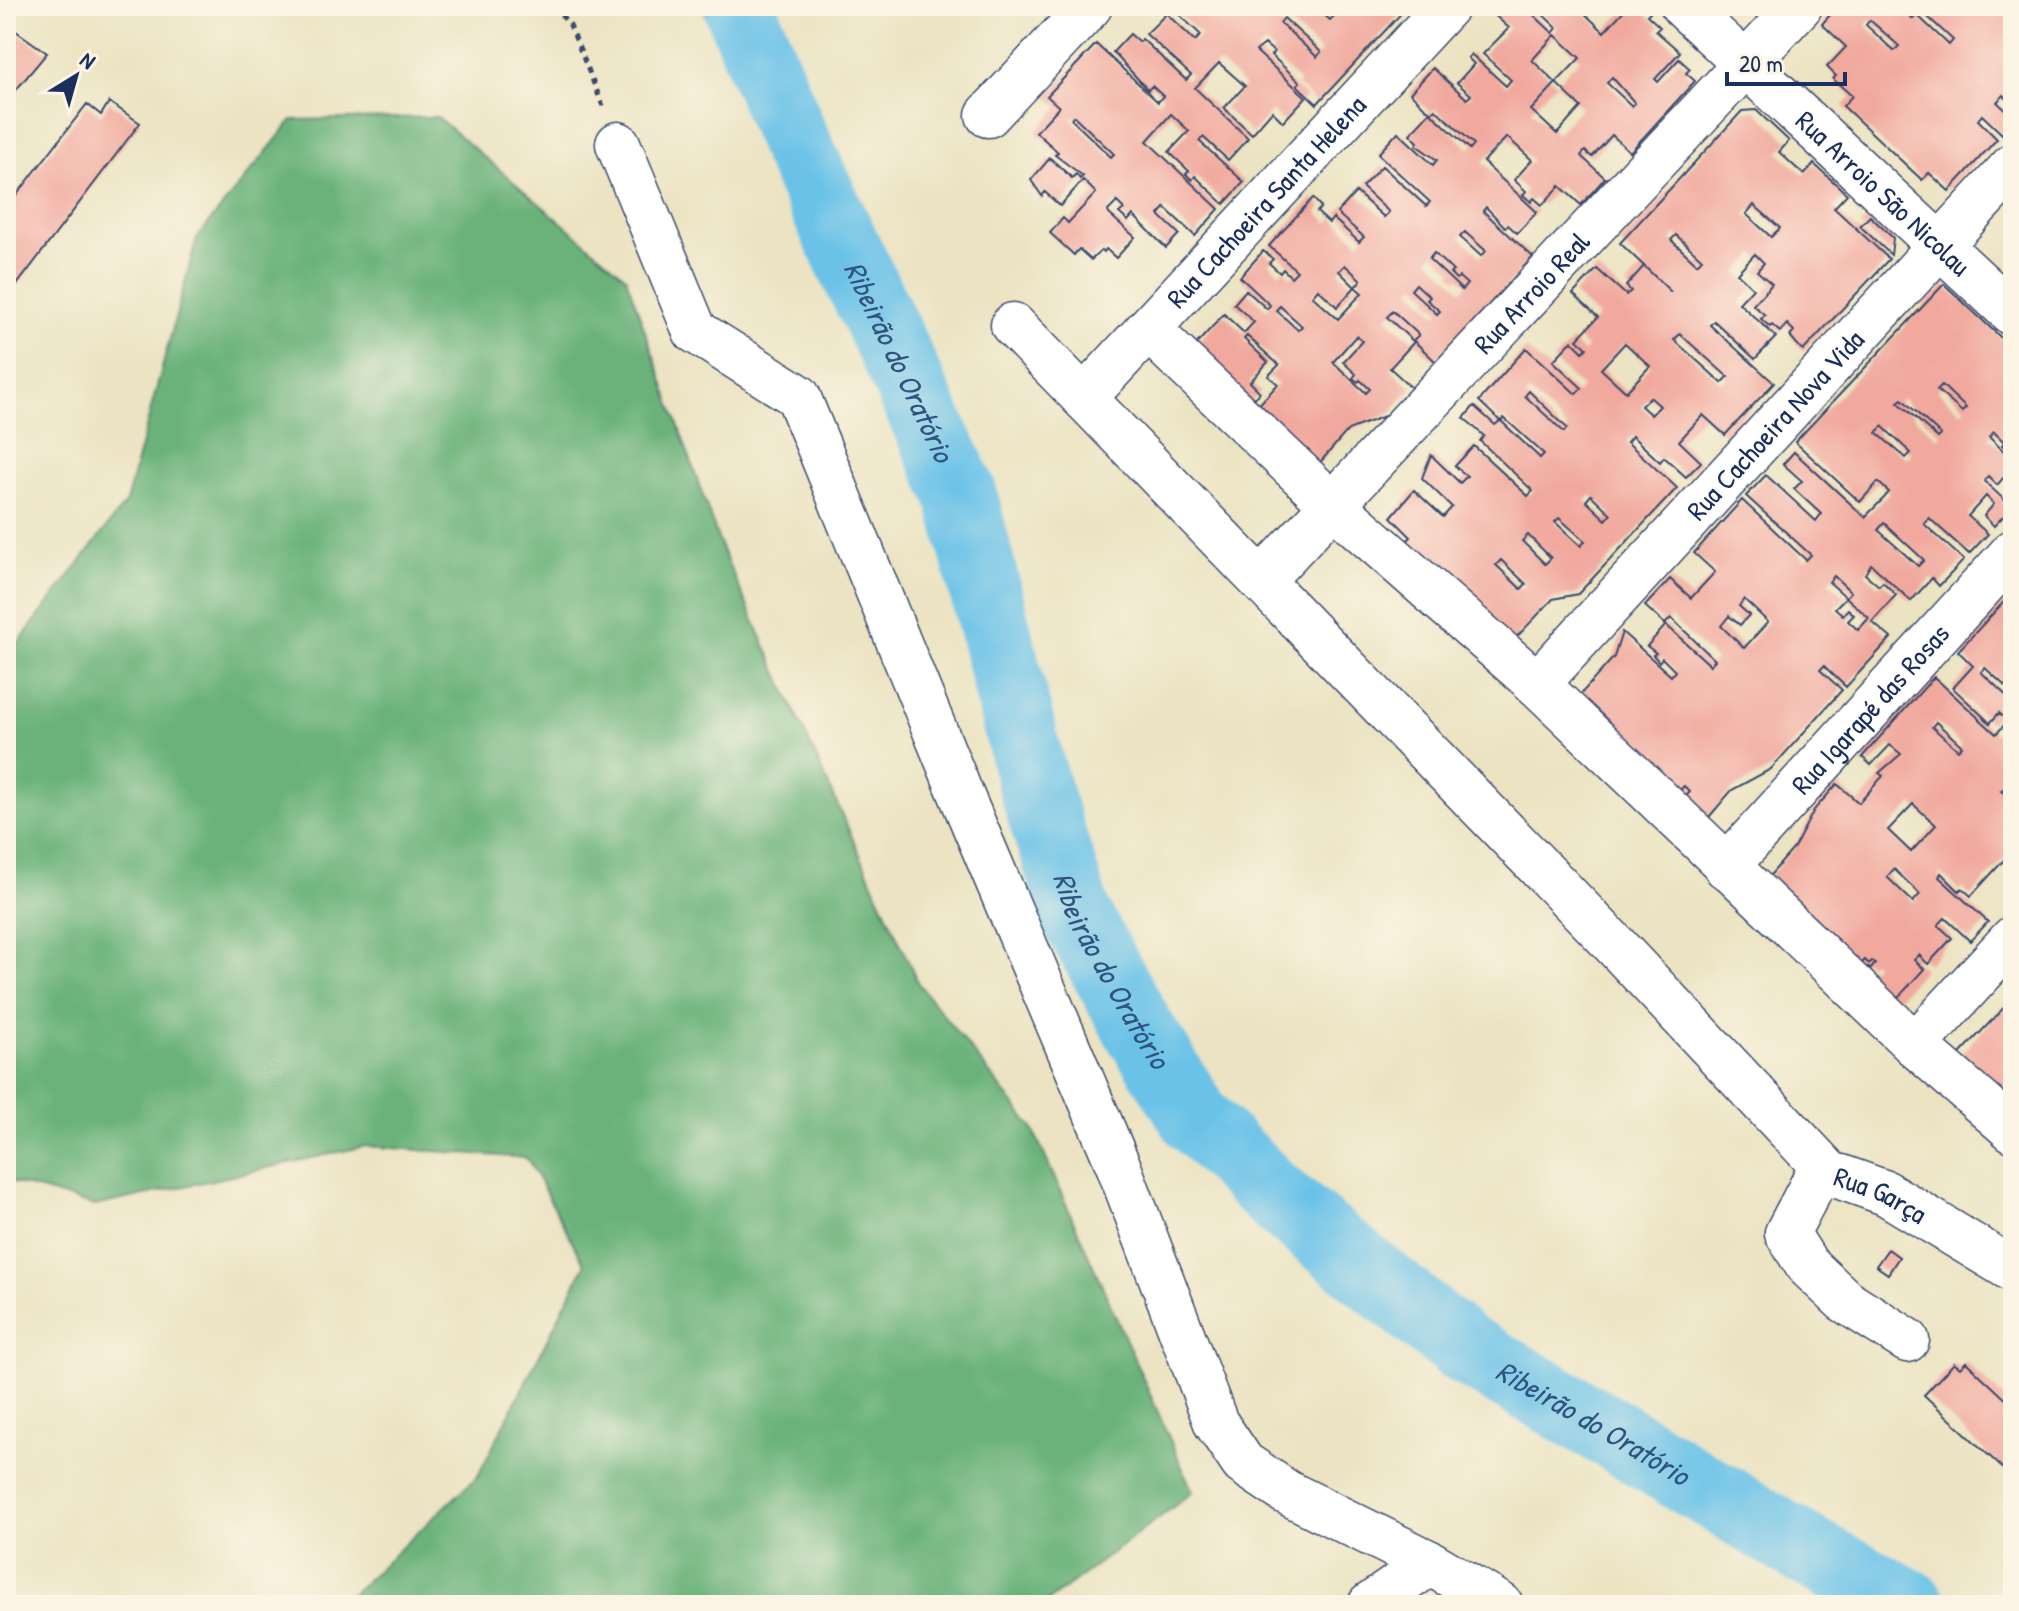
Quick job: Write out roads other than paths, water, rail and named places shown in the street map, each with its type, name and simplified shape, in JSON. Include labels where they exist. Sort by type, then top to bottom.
[{"type":"street","points":[[988,115],[1090,6]]},
{"type":"street","name":"Rua Cachoeira Santa Helena","points":[[1084,398],[1447,6]]},
{"type":"street","name":"Rua Arroio São Nicolau","points":[[1683,6],[2013,314]]},
{"type":"street","name":"Rua Arroio Real","points":[[1262,580],[1800,6]]},
{"type":"street","points":[[618,144],[695,331],[798,396],[963,799],[1118,1165],[1216,1423],[1243,1463],[1286,1492],[1430,1563],[1501,1605]]},
{"type":"street","name":"Rua Cachoeira Nova Vida","points":[[1537,684],[2013,166]]},
{"type":"street","points":[[1160,316],[1341,498],[1726,867],[1915,1045],[2013,1130]]},
{"type":"street","points":[[1013,325],[1610,940],[1831,1175]]},
{"type":"street","name":"Rua Igarapé das Rosas","points":[[1726,867],[2013,552]]},
{"type":"street","points":[[1915,1045],[2013,938]]},
{"type":"street","name":"Rua Garça","points":[[1907,1340],[1844,1300],[1807,1265],[1787,1233],[1819,1172],[1886,1193],[2013,1270]]},
{"type":"street","points":[[1370,1605],[1430,1563]]},
{"type":"waterway","name":"Ribeirão do Oratório","points":[[739,6],[791,134],[961,493],[1033,783],[1076,916],[1139,1029],[1196,1119],[1276,1198],[1463,1348],[1804,1549],[1910,1605]]}]
